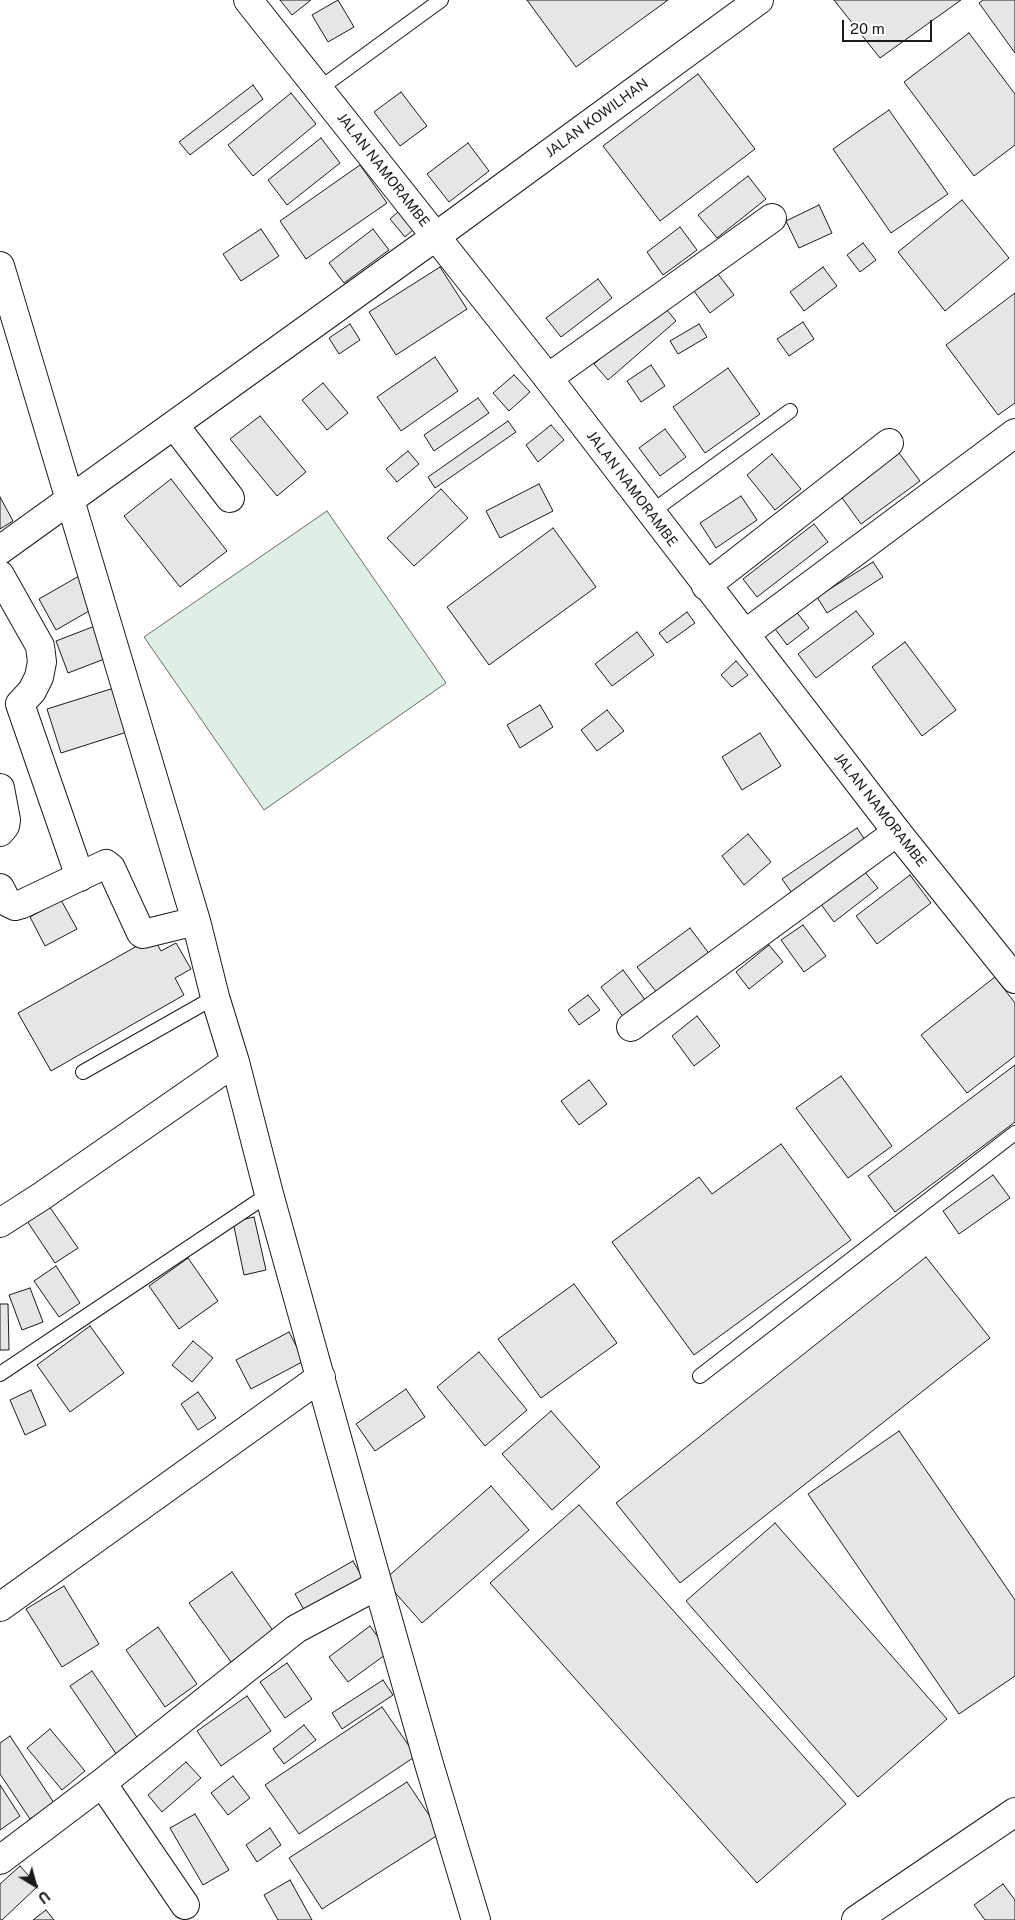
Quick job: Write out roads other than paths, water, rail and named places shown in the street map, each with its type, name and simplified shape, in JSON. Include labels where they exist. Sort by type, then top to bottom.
[{"type":"street","name":"JALAN NAMORAMBE","points":[[248,0],[548,378],[896,832],[1014,978]]},
{"type":"street","name":"JALAN KOWILHAN","points":[[0,550],[435,237],[758,0]]},
{"type":"street","points":[[548,378],[772,218]]},
{"type":"street","points":[[0,266],[196,921],[215,997],[235,1062],[269,1194],[378,1585],[476,1920]]},
{"type":"street","points":[[174,425],[230,498]]},
{"type":"street","points":[[745,634],[1015,433]]},
{"type":"street","points":[[706,586],[889,442]]},
{"type":"street","points":[[0,575],[40,646],[42,662],[39,677],[32,691],[20,704],[80,877]]},
{"type":"street","points":[[0,788],[6,820],[5,826],[0,832]]},
{"type":"street","points":[[631,1027],[896,832]]},
{"type":"street","points":[[0,888],[7,902],[15,906],[106,864],[111,868],[138,930],[143,934],[196,921]]},
{"type":"street","points":[[0,1223],[235,1062]]},
{"type":"street","points":[[0,1607],[320,1377]]},
{"type":"street","points":[[0,1860],[102,1783],[296,1629],[378,1585]]},
{"type":"street","points":[[102,1783],[185,1905]]},
{"type":"street","points":[[856,1920],[1015,1812]]},
{"type":"lane","points":[[319,90],[441,0]]},
{"type":"lane","points":[[650,513],[790,411]]},
{"type":"lane","points":[[83,1072],[215,997]]},
{"type":"lane","points":[[700,1376],[1015,1133]]},
{"type":"lane","points":[[0,1374],[269,1194]]}]
